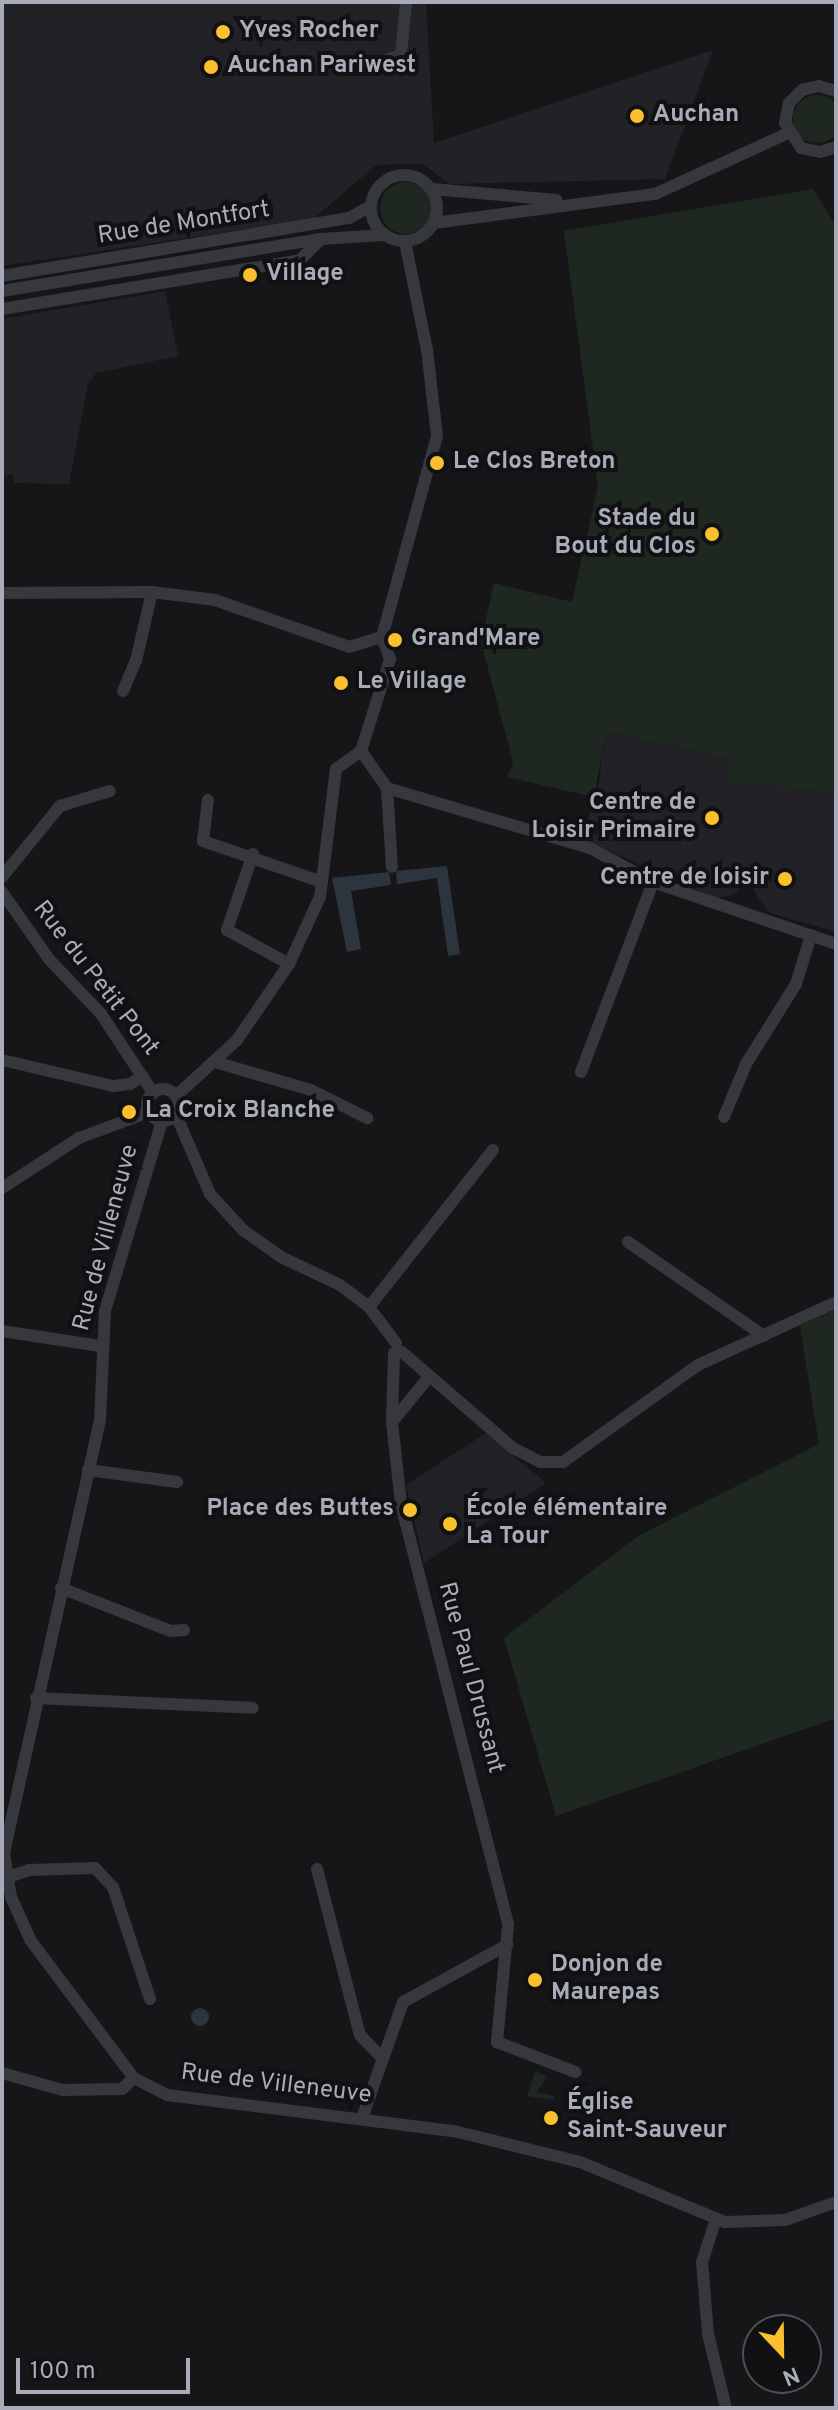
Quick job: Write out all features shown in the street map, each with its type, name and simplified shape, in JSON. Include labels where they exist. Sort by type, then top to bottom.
[{"type":"street","points":[[387,60],[401,55],[406,2]]},
{"type":"street","points":[[836,89],[810,86],[795,95],[785,113],[788,133],[810,152],[836,147]]},
{"type":"street","points":[[434,223],[655,194],[788,133]]},
{"type":"street","points":[[395,176],[416,176],[432,189],[438,202],[434,223],[422,237],[405,242],[384,235],[371,206],[378,187],[395,176]]},
{"type":"street","points":[[432,189],[592,201]]},
{"type":"street","name":"Rue de Montfort","points":[[2,276],[349,218],[371,206]]},
{"type":"street","name":"Rue de Montfort","points":[[2,291],[321,239],[384,235]]},
{"type":"street","points":[[2,309],[300,260],[321,239]]},
{"type":"street","points":[[405,242],[427,350],[437,436],[382,637],[390,659],[361,751],[336,769],[320,897],[289,964],[268,1000],[215,1062],[176,1096],[176,1115],[210,1194],[243,1230],[281,1257],[340,1285],[369,1307],[397,1349],[513,1448],[541,1462],[563,1462],[698,1365],[836,1302]]},
{"type":"street","points":[[2,593],[152,592],[215,600],[349,647],[382,637]]},
{"type":"street","points":[[123,691],[136,661],[152,592]]},
{"type":"street","points":[[361,751],[387,788],[392,867]]},
{"type":"street","points":[[387,788],[590,848],[653,882],[836,944]]},
{"type":"street","points":[[2,877],[60,806],[110,791]]},
{"type":"street","points":[[208,800],[203,841],[253,854],[322,882]]},
{"type":"street","points":[[253,854],[227,930],[289,964]]},
{"type":"street","points":[[581,1072],[653,882]]},
{"type":"street","name":"Rue du Petit Pont","points":[[2,892],[49,959],[101,1014],[153,1093]]},
{"type":"street","points":[[724,1117],[746,1064],[796,984],[811,935]]},
{"type":"street","points":[[2,1060],[113,1086],[143,1076]]},
{"type":"street","points":[[215,1062],[311,1090],[367,1118]]},
{"type":"street","points":[[149,1112],[153,1093],[168,1090],[176,1096]]},
{"type":"street","points":[[149,1112],[162,1121],[176,1115]]},
{"type":"street","points":[[2,1188],[79,1138],[149,1112]]},
{"type":"street","name":"Rue de Villeneuve","points":[[162,1121],[105,1311],[100,1346],[100,1420],[4,1853],[6,1878],[31,1941],[134,2078],[167,2095],[458,2132],[569,2159],[716,2219],[768,2222],[836,2202]]},
{"type":"street","points":[[369,1307],[493,1150]]},
{"type":"street","points":[[628,1242],[764,1336]]},
{"type":"street","points":[[2,1331],[100,1346]]},
{"type":"street","points":[[392,1422],[397,1349]]},
{"type":"street","points":[[392,1422],[429,1377]]},
{"type":"street","name":"Rue Paul Drussant","points":[[392,1422],[401,1504],[476,1786],[508,1925],[497,2042],[575,2072]]},
{"type":"street","points":[[88,1470],[177,1482]]},
{"type":"street","points":[[61,1588],[171,1631],[184,1630]]},
{"type":"street","points":[[36,1698],[253,1708]]},
{"type":"street","points":[[6,1878],[29,1870],[95,1868],[113,1887],[150,1999]]},
{"type":"street","points":[[317,1869],[360,2035],[380,2056]]},
{"type":"street","points":[[362,2118],[380,2056],[403,2002],[507,1945]]},
{"type":"street","points":[[2,2073],[63,2090],[122,2089],[134,2078]]},
{"type":"street","points":[[716,2219],[702,2262],[708,2334],[726,2408]]},
{"type":"shaded area","points":[[2,2],[426,2],[434,143],[713,50],[665,179],[450,184],[423,164],[376,165],[313,219],[2,266]]},
{"type":"shaded area","points":[[817,95],[834,102],[841,119],[834,136],[817,143],[800,136],[793,119],[800,102]]},
{"type":"shaded area","points":[[406,182],[424,190],[432,208],[424,226],[406,234],[388,226],[380,208],[388,190]]},
{"type":"shaded area","name":"Stade du Bout du Clos","points":[[813,189],[836,226],[836,793],[730,782],[730,759],[606,732],[594,797],[507,777],[513,762],[481,642],[494,583],[572,602],[598,486],[564,231]]},
{"type":"shaded area","points":[[165,291],[178,356],[96,373],[88,384],[69,484],[14,483],[13,474],[2,476],[2,319]]},
{"type":"shaded area","name":"Centre de Loisir Primaire","points":[[605,732],[730,759],[730,782],[836,793],[836,932],[768,912],[751,886],[743,883],[733,895],[716,898],[582,839],[599,783]]},
{"type":"shaded area","points":[[447,866],[460,954],[448,956],[437,878],[397,884],[396,871]]},
{"type":"shaded area","points":[[389,872],[391,885],[351,891],[361,949],[347,952],[332,878]]},
{"type":"shaded area","points":[[836,1309],[836,1718],[556,1816],[504,1638],[638,1536],[819,1444],[800,1326]]},
{"type":"shaded area","name":"École élémentaire La Tour","points":[[486,1433],[546,1483],[424,1563],[406,1485]]},
{"type":"shaded area","points":[[196,2008],[204,2008],[209,2017],[207,2024],[196,2026],[191,2021],[191,2013]]},
{"type":"shaded area","points":[[535,2071],[547,2076],[537,2092],[554,2096],[553,2100],[527,2096]]},
{"type":"place","name":"Yves Rocher","points":[[223,32]]},
{"type":"place","name":"Auchan Pariwest","points":[[211,67]]},
{"type":"place","name":"Auchan","points":[[637,116]]},
{"type":"place","name":"Village","points":[[250,275]]},
{"type":"place","name":"Le Clos Breton","points":[[437,463]]},
{"type":"place","name":"Stade du Bout du Clos","points":[[712,534]]},
{"type":"place","name":"Grand'Mare","points":[[395,640]]},
{"type":"place","name":"Le Village","points":[[341,683]]},
{"type":"place","name":"Centre de Loisir Primaire","points":[[712,818]]},
{"type":"place","name":"Centre de loisir","points":[[785,879]]},
{"type":"place","name":"La Croix Blanche","points":[[129,1112]]},
{"type":"place","name":"Place des Buttes","points":[[410,1510]]},
{"type":"place","name":"École élémentaire La Tour","points":[[450,1524]]},
{"type":"place","name":"Donjon de Maurepas","points":[[535,1980]]},
{"type":"place","name":"Église Saint-Sauveur","points":[[551,2118]]}]
